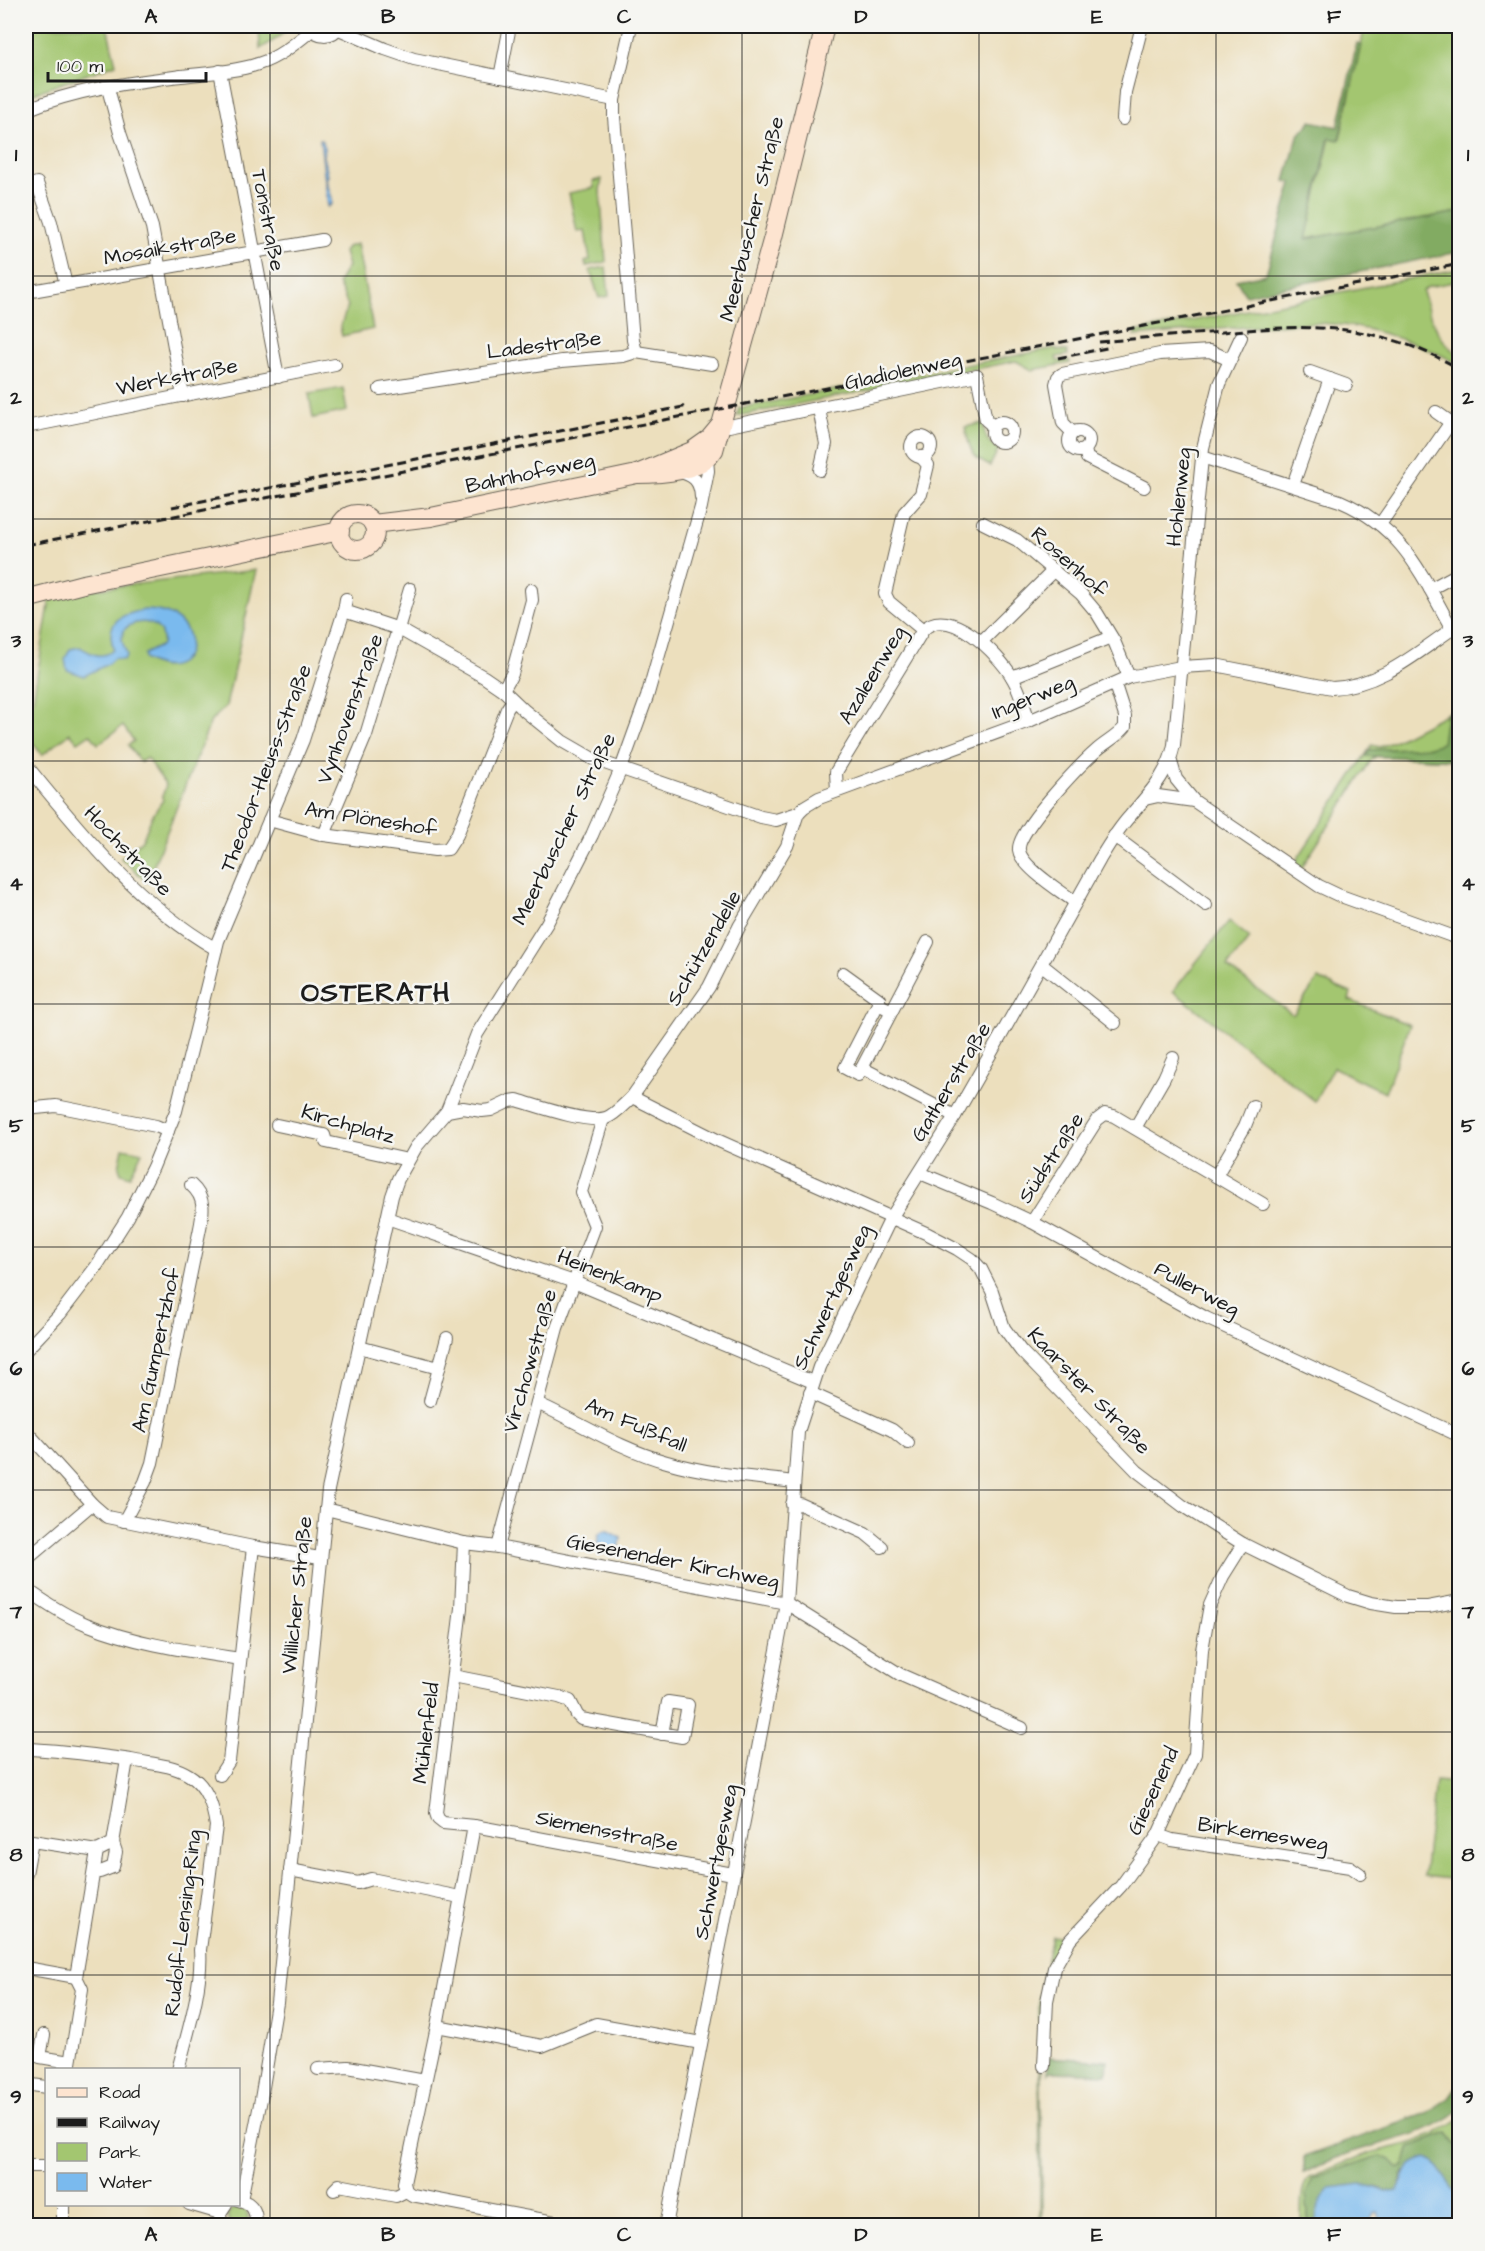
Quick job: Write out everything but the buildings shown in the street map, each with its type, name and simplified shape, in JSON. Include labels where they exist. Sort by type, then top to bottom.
[{"type":"main road","name":"Meerbuscher Straße","points":[[700,455],[722,423],[773,237],[825,26]]},
{"type":"main road","name":"Bahnhofsweg","points":[[637,474],[676,471],[700,455]]},
{"type":"main road","name":"Bahnhofsweg","points":[[374,529],[395,530],[431,517],[637,474],[700,455]]},
{"type":"main road","points":[[355,514],[364,516],[374,529],[369,545],[359,550],[353,549],[341,537],[342,523],[355,514]]},
{"type":"main road","points":[[26,599],[175,567],[258,558],[341,537]]},
{"type":"street","points":[[500,77],[510,26]]},
{"type":"street","points":[[631,26],[614,100],[617,170],[636,352]]},
{"type":"street","points":[[1123,119],[1125,92],[1142,26]]},
{"type":"street","points":[[26,110],[54,99],[105,87],[260,64],[292,46],[310,28],[317,34],[327,35],[340,27],[385,49],[414,59],[614,100]]},
{"type":"street","name":"Tonstraße","points":[[220,71],[278,377]]},
{"type":"street","points":[[105,87],[109,92],[120,133],[152,227],[183,396]]},
{"type":"street","points":[[26,187],[37,183],[51,222],[66,285]]},
{"type":"street","name":"Mosaikstraße","points":[[26,292],[322,240]]},
{"type":"street","name":"Hohlenweg","points":[[1181,667],[1202,457],[1219,384],[1241,337]]},
{"type":"street","points":[[1144,487],[1087,458],[1085,450],[1089,443],[1088,435],[1081,431],[1073,432],[1063,423],[1056,384],[1058,377],[1062,374],[1161,354],[1210,351],[1230,360]]},
{"type":"street","name":"Ladestraße","points":[[380,389],[562,361],[623,356],[636,352],[712,364]]},
{"type":"street","name":"Werkstraße","points":[[26,427],[336,365]]},
{"type":"street","points":[[1310,372],[1346,385]]},
{"type":"street","name":"Gladiolenweg","points":[[722,423],[729,426],[977,375],[986,420],[993,426]]},
{"type":"street","points":[[1293,485],[1330,380]]},
{"type":"street","name":"Gladiolenweg","points":[[819,409],[826,444],[820,470]]},
{"type":"street","points":[[1381,524],[1455,425],[1436,412]]},
{"type":"street","name":"Meerbuscher Straße","points":[[483,1022],[547,923],[592,835],[621,769],[647,697],[701,507],[708,477],[700,455]]},
{"type":"street","points":[[1202,457],[1293,485],[1358,509],[1381,524],[1410,556],[1456,627]]},
{"type":"street","name":"Azaleenweg","points":[[837,791],[836,772],[923,630],[893,606],[885,594],[904,513],[921,494],[928,465],[922,458]]},
{"type":"street","name":"Meerbuscher Straße","points":[[676,471],[696,479],[700,488],[701,507]]},
{"type":"street","name":"Rosenhof","points":[[983,523],[1017,540],[1082,594],[1098,613],[1112,637],[1129,677]]},
{"type":"street","points":[[982,641],[1054,570]]},
{"type":"street","points":[[1430,589],[1460,573]]},
{"type":"street","name":"Vynhovenstraße","points":[[324,836],[366,735],[410,589]]},
{"type":"street","points":[[503,690],[512,674],[532,600],[531,590]]},
{"type":"street","name":"Ingerweg","points":[[345,605],[399,629],[484,677],[503,690],[536,721],[579,752],[621,769],[761,817],[776,820],[798,813],[819,798],[1029,721],[1129,677],[1181,667],[1215,665],[1332,688],[1350,687],[1384,675],[1456,627]]},
{"type":"street","name":"Theodor-Heuss-Straße","points":[[26,1350],[73,1298],[116,1236],[144,1186],[168,1131],[176,1111],[223,927],[309,724],[345,605]]},
{"type":"street","points":[[923,630],[932,623],[945,622],[982,641],[1012,677],[1029,721]]},
{"type":"street","points":[[1012,677],[1112,637]]},
{"type":"street","name":"Gatherstraße","points":[[891,1218],[955,1116],[1114,836],[1160,781],[1171,762],[1181,667]]},
{"type":"street","points":[[1076,902],[1024,861],[1019,850],[1020,840],[1034,819],[1066,781],[1098,749],[1125,727],[1125,716],[1114,685]]},
{"type":"street","name":"Am Plöneshof","points":[[269,820],[324,836],[435,850],[448,849],[457,835],[507,709],[513,700]]},
{"type":"street","points":[[1171,762],[1176,779],[1194,801],[1319,886],[1460,939]]},
{"type":"street","name":"Hochstraße","points":[[26,765],[104,857],[153,905],[216,949]]},
{"type":"street","points":[[1145,799],[1165,796],[1194,801]]},
{"type":"street","name":"Schützendelle","points":[[603,1119],[612,1115],[632,1097],[709,987],[740,925],[787,846],[798,813]]},
{"type":"street","points":[[1114,836],[1206,905]]},
{"type":"street","points":[[843,973],[879,999],[844,1068],[858,1075],[928,942]]},
{"type":"street","points":[[1042,964],[1115,1023]]},
{"type":"street","points":[[878,1004],[892,1011]]},
{"type":"street","name":"Willicher Straße","points":[[260,2225],[254,2208],[240,2200],[276,2011],[320,1558],[331,1473],[387,1218],[398,1179],[425,1135],[447,1111],[483,1022]]},
{"type":"street","points":[[1135,1128],[1173,1058]]},
{"type":"street","points":[[862,1068],[955,1116]]},
{"type":"street","name":"Kaarster Straße","points":[[632,1097],[718,1141],[891,1218],[957,1249],[972,1259],[981,1269],[992,1291],[1004,1328],[1040,1371],[1137,1471],[1183,1506],[1243,1544],[1324,1585],[1371,1603],[1396,1607],[1428,1607],[1460,1601]]},
{"type":"street","points":[[447,1111],[463,1108],[482,1111],[517,1100],[565,1114],[603,1119]]},
{"type":"street","points":[[26,1108],[56,1106],[156,1126],[168,1131]]},
{"type":"street","points":[[1216,1176],[1245,1126],[1252,1106]]},
{"type":"street","name":"Südstraße","points":[[1032,1222],[1098,1120],[1105,1114],[1114,1116],[1263,1204]]},
{"type":"street","name":"Virchowstraße","points":[[498,1547],[557,1328],[595,1226],[581,1192],[603,1119]]},
{"type":"street","name":"Kirchplatz","points":[[277,1125],[324,1135],[326,1142],[408,1160]]},
{"type":"street","name":"Pullerweg","points":[[920,1173],[1032,1222],[1206,1318],[1460,1436]]},
{"type":"street","name":"Am Gumpertzhof","points":[[124,1521],[145,1482],[154,1454],[201,1222],[203,1203],[200,1195],[191,1185]]},
{"type":"street","name":"Heinenkamp","points":[[387,1218],[574,1282],[812,1388]]},
{"type":"street","name":"Schwertgesweg","points":[[666,2226],[786,1603],[798,1432],[812,1388],[891,1218]]},
{"type":"street","points":[[430,1401],[447,1338]]},
{"type":"street","points":[[359,1347],[439,1368]]},
{"type":"street","name":"Schwertgesweg","points":[[812,1388],[892,1431],[908,1443]]},
{"type":"street","name":"Am Fußfall","points":[[537,1403],[664,1462],[696,1469],[794,1482]]},
{"type":"street","points":[[26,1431],[92,1504],[107,1517],[253,1547],[320,1558]]},
{"type":"street","points":[[26,1560],[92,1504]]},
{"type":"street","points":[[792,1504],[800,1504],[865,1533],[882,1547]]},
{"type":"street","name":"Giesenender Kirchweg","points":[[326,1509],[464,1543],[498,1547],[786,1603],[901,1675],[1022,1728]]},
{"type":"street","name":"Mühlenfeld","points":[[464,1543],[461,1608],[436,1814],[438,1820],[443,1823],[474,1826]]},
{"type":"street","name":"Giesenend","points":[[1044,2066],[1047,2001],[1054,1968],[1070,1940],[1121,1886],[1158,1835],[1195,1754],[1202,1650],[1210,1605],[1223,1576],[1243,1544]]},
{"type":"street","points":[[220,1775],[229,1761],[253,1547]]},
{"type":"street","points":[[26,1589],[85,1624],[112,1633],[140,1642],[240,1659]]},
{"type":"street","points":[[453,1676],[559,1696],[570,1701],[581,1719],[662,1734]]},
{"type":"street","name":"Rudolf-Lensing-Ring","points":[[26,1749],[65,1750],[171,1767],[190,1776],[203,1788],[214,1810],[216,1826],[200,1950],[201,1961],[194,2008],[179,2068]]},
{"type":"street","points":[[94,1871],[100,1872],[113,1867],[116,1852],[113,1843],[127,1760]]},
{"type":"street","points":[[474,1826],[437,2026],[404,2183],[406,2191],[412,2195],[576,2226]]},
{"type":"street","name":"Siemensstraße","points":[[474,1826],[733,1874]]},
{"type":"street","name":"Birkemesweg","points":[[1158,1835],[1172,1840],[1350,1867],[1360,1874]]},
{"type":"street","points":[[26,1874],[32,1841],[97,1851],[113,1843]]},
{"type":"street","points":[[44,2035],[40,2057],[70,2066],[82,1989],[76,1977],[97,1851]]},
{"type":"street","points":[[290,1870],[358,1883],[371,1879],[460,1897]]},
{"type":"street","points":[[26,1968],[76,1977]]},
{"type":"street","points":[[437,2026],[542,2046],[596,2024],[701,2043]]},
{"type":"street","points":[[318,2069],[348,2067],[425,2081]]},
{"type":"street","points":[[26,2084],[45,2087]]},
{"type":"street","points":[[26,2166],[45,2166]]},
{"type":"street","points":[[334,2190],[339,2185],[396,2196],[406,2191]]},
{"type":"street","points":[[63,2206],[63,2226]]},
{"type":"street","points":[[193,2206],[222,2214]]},
{"type":"green space","points":[[26,26],[107,26],[116,64],[26,96]]},
{"type":"green space","points":[[259,26],[291,26],[278,38],[260,49]]},
{"type":"green space","points":[[1365,26],[1459,26],[1459,212],[1306,239],[1330,138],[1340,139]]},
{"type":"green space","points":[[1357,43],[1361,44],[1339,140],[1329,138],[1306,239],[1459,212],[1459,252],[1246,295],[1236,280],[1266,274],[1292,183],[1285,181],[1298,136],[1311,121],[1338,127]]},
{"type":"green space","points":[[602,179],[600,190],[606,262],[586,266],[585,262],[590,260],[585,231],[577,232],[569,193],[594,188],[593,181]]},
{"type":"green space","points":[[357,244],[373,329],[342,336],[340,327],[348,306],[338,283],[348,266],[344,252],[347,247]]},
{"type":"green space","points":[[606,267],[609,296],[599,298],[590,270]]},
{"type":"green space","points":[[1459,269],[1459,281],[1428,287],[1423,291],[1435,327],[1452,350],[1459,355],[1459,364],[1390,335],[1335,324],[1299,323],[1134,336],[1135,332]]},
{"type":"green space","points":[[1056,348],[1067,351],[1068,355],[1056,357],[1057,361],[1069,360],[1070,363],[1032,370],[1016,361],[737,416],[739,408]]},
{"type":"green space","points":[[343,388],[347,411],[313,418],[309,394]]},
{"type":"green space","points":[[983,423],[989,441],[999,448],[990,466],[974,455],[965,427]]},
{"type":"green space","points":[[256,570],[226,706],[211,721],[147,882],[121,858],[143,839],[152,816],[163,800],[166,785],[147,758],[140,762],[128,745],[134,741],[123,726],[98,744],[90,734],[78,742],[70,733],[42,755],[27,735],[50,599],[86,590]]},
{"type":"green space","points":[[1459,707],[1459,760],[1376,756],[1299,872],[1292,867],[1372,745],[1380,747],[1394,741]]},
{"type":"green space","points":[[1459,707],[1459,760],[1365,756],[1369,750],[1429,747],[1442,743],[1446,714]]},
{"type":"green space","points":[[1229,921],[1250,938],[1227,967],[1293,1015],[1318,979],[1351,993],[1349,1000],[1410,1025],[1385,1093],[1333,1067],[1315,1101],[1173,991]]},
{"type":"green space","points":[[123,1148],[142,1152],[130,1176],[121,1173],[119,1167]]},
{"type":"green space","points":[[1435,1781],[1459,1783],[1459,1880],[1424,1876]]},
{"type":"green space","points":[[1052,1936],[1067,1938],[1050,1966],[1041,2066],[1042,2225],[1040,2226],[1039,1996]]},
{"type":"green space","points":[[1047,2057],[1108,2061],[1107,2074],[1051,2072],[1047,2074]]},
{"type":"green space","points":[[1459,2084],[1459,2110],[1449,2118],[1428,2129],[1344,2155],[1304,2173],[1304,2157],[1425,2114],[1449,2098]]},
{"type":"green space","points":[[1459,2119],[1459,2148],[1448,2133],[1410,2147],[1404,2166],[1401,2168],[1397,2168],[1390,2160],[1379,2156],[1313,2178],[1307,2217],[1309,2225],[1301,2226],[1302,2193],[1310,2177],[1369,2153],[1409,2144],[1435,2134]]},
{"type":"green space","points":[[1448,2133],[1459,2148],[1459,2199],[1433,2161],[1404,2172],[1397,2191],[1390,2192],[1376,2187],[1317,2225],[1309,2225],[1306,2194],[1313,2178],[1379,2156],[1391,2160],[1397,2168],[1401,2168],[1404,2166],[1410,2147]]},
{"type":"green space","points":[[238,2207],[245,2210],[248,2217],[245,2224],[238,2227],[231,2224],[228,2217],[231,2210]]},
{"type":"water","points":[[320,139],[324,145],[328,176],[326,180],[332,198],[332,204],[328,207]]},
{"type":"water","points":[[144,610],[166,613],[180,622],[188,634],[189,647],[185,658],[176,665],[162,666],[144,659],[144,654],[162,645],[162,637],[155,626],[142,622],[135,623],[123,631],[122,641],[127,655],[124,660],[114,658],[108,664],[84,676],[67,670],[65,659],[70,649],[80,647],[93,654],[109,653],[113,650],[111,635],[114,624],[122,616]]},
{"type":"water","points":[[606,1530],[621,1538],[618,1554],[612,1555],[597,1544],[599,1533]]},
{"type":"water","points":[[1427,2158],[1433,2161],[1458,2196],[1459,2225],[1377,2225],[1380,2219],[1378,2213],[1374,2214],[1368,2225],[1317,2225],[1319,2205],[1330,2188],[1362,2184],[1390,2192],[1396,2191],[1409,2167]]},
{"type":"railway","points":[[26,545],[1460,264]]},
{"type":"railway","points":[[1099,342],[1255,329],[1344,330],[1400,342],[1460,369]]},
{"type":"railway","points":[[1058,358],[1111,347]]},
{"type":"railway","points":[[172,507],[688,406]]},
{"type":"district","name":"OSTERATH","points":[[376,993]]}]
